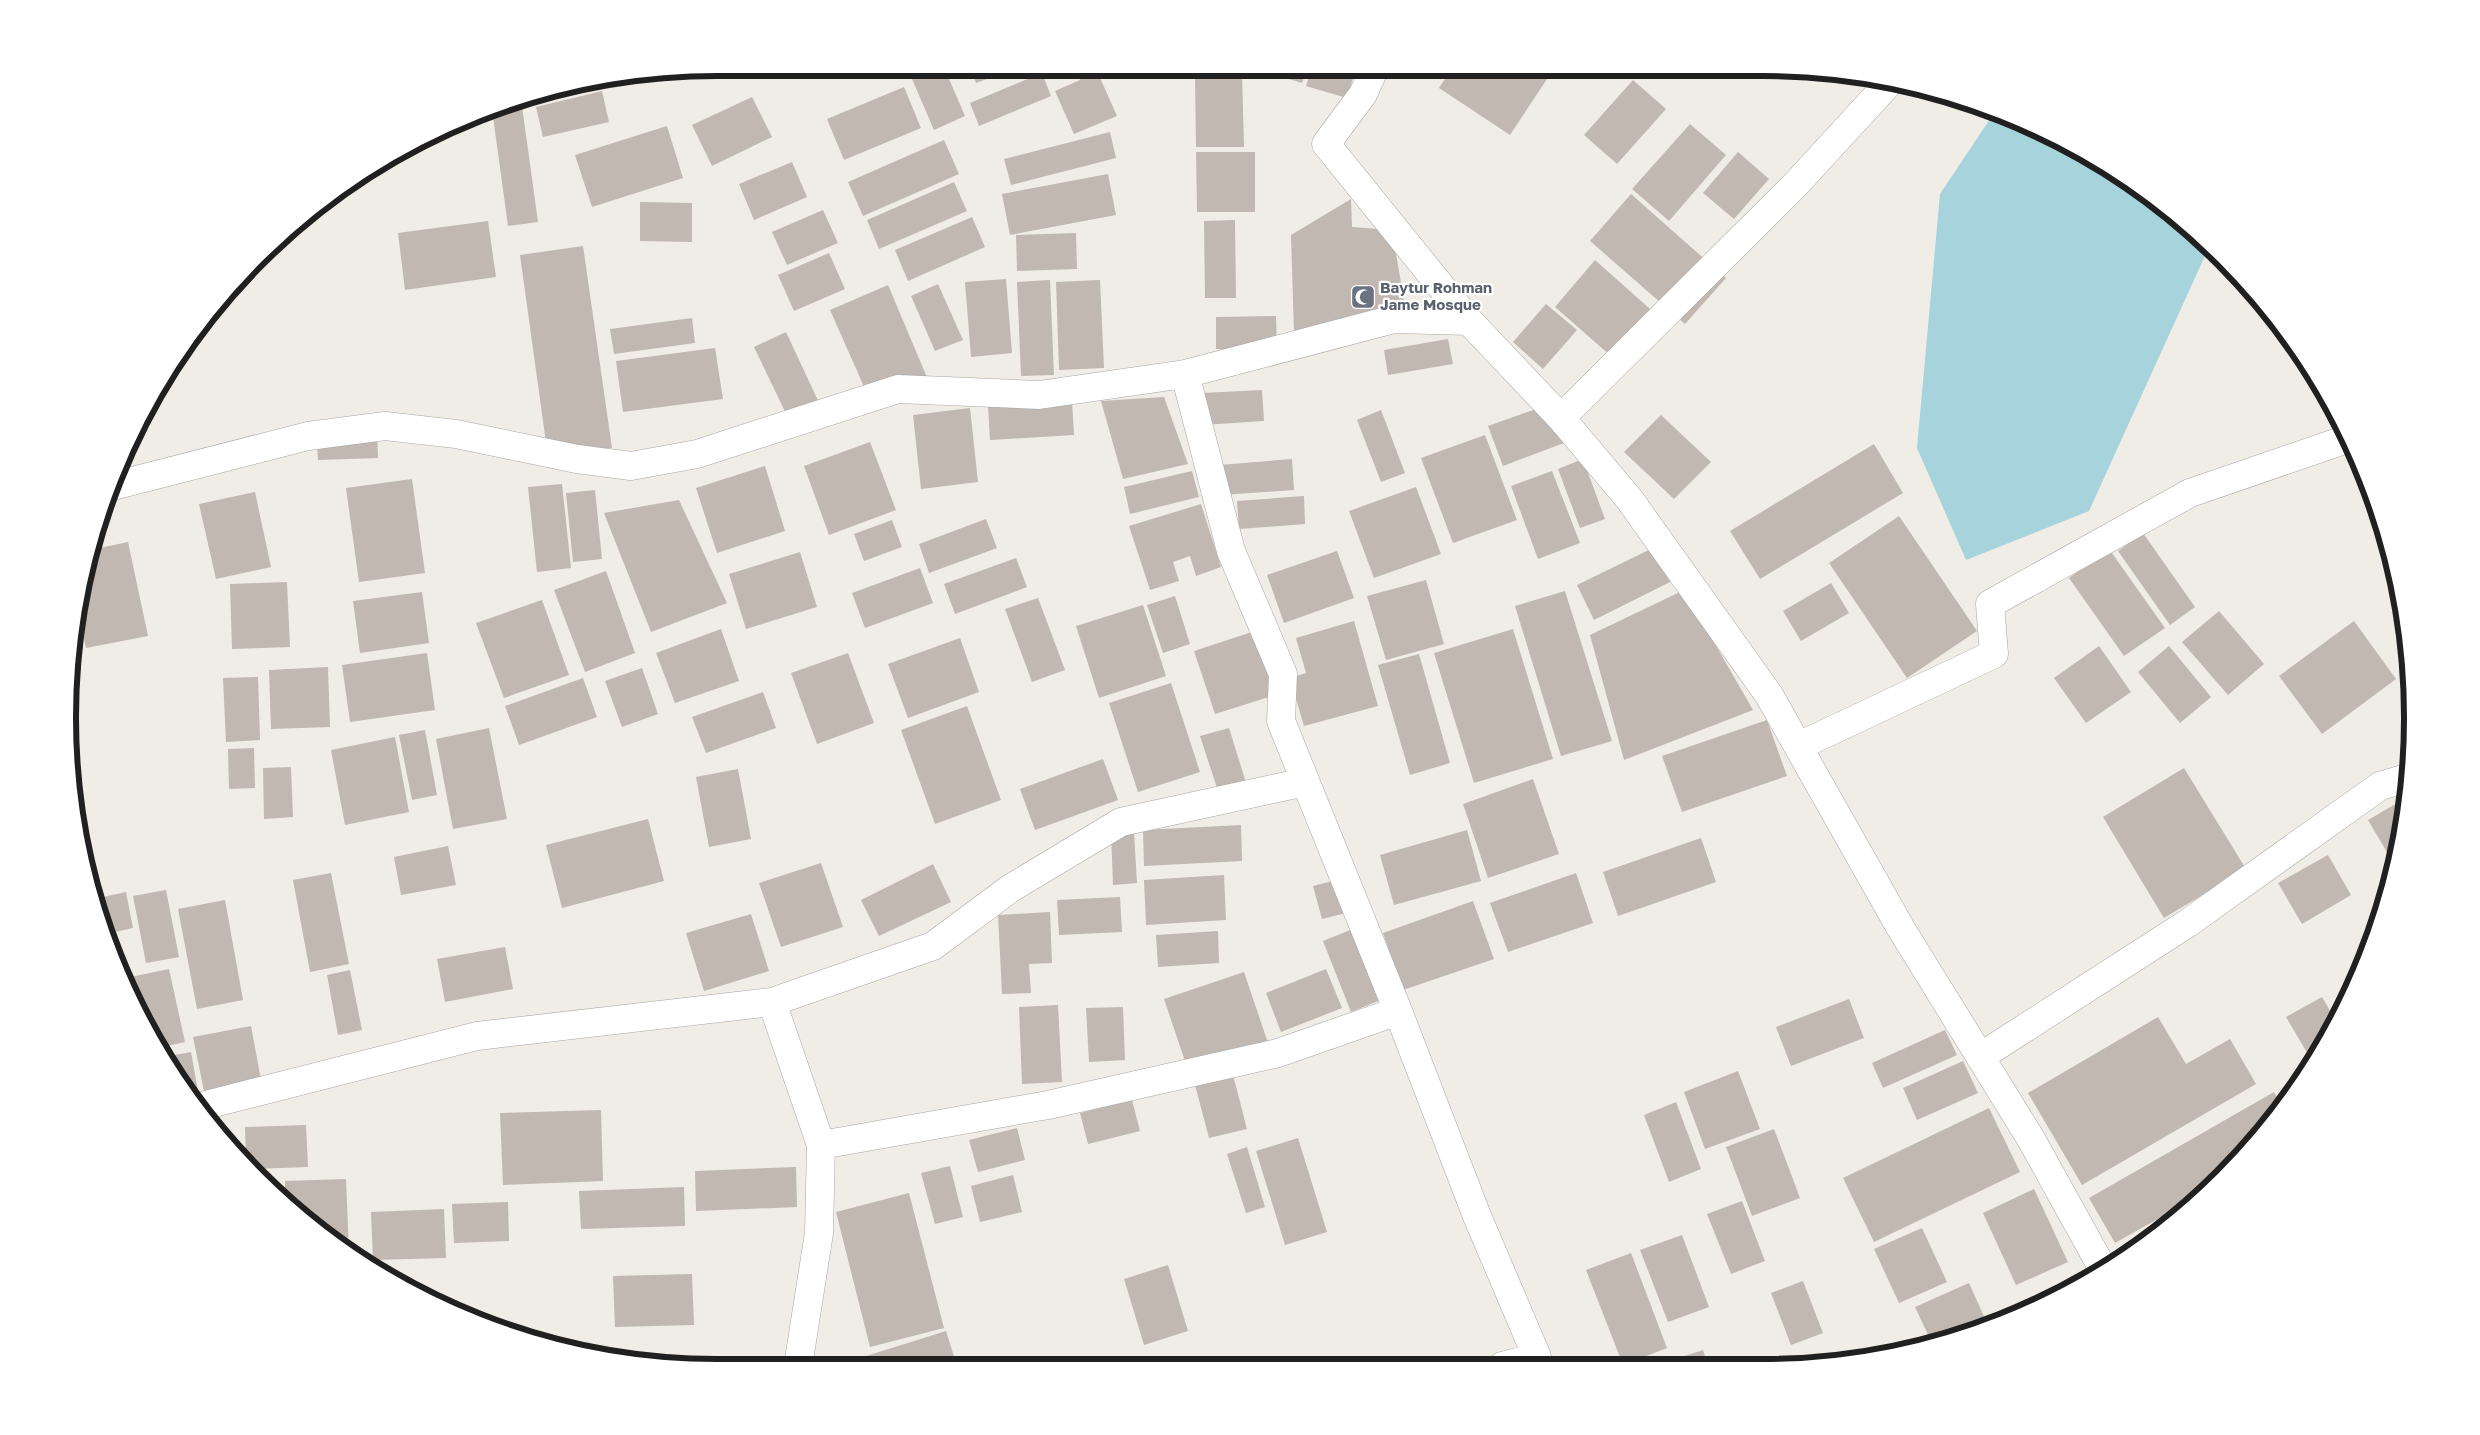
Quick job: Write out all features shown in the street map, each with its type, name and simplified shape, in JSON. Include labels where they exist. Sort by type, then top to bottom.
[{"type":"street","points":[[1371,76],[1363,94],[1326,144],[1469,321],[1561,418],[1630,500],[1770,695],[1900,928],[2031,1139],[2099,1263]]},
{"type":"street","points":[[1561,418],[1796,184],[1884,88]]},
{"type":"street","points":[[120,484],[308,436],[385,426],[456,434],[577,460],[631,466],[697,454],[898,389],[1039,395],[1185,374],[1394,319],[1469,321]]},
{"type":"street","points":[[1185,374],[1231,551],[1283,674],[1281,721],[1398,1011],[1477,1216],[1537,1357],[1529,1359]]},
{"type":"street","points":[[1798,746],[1994,654],[1990,604],[2190,492],[2341,441]]},
{"type":"street","points":[[1980,1057],[2188,923],[2380,786],[2400,780]]},
{"type":"street","points":[[207,1105],[477,1036],[772,1002],[934,946],[1011,888],[1121,822],[1305,782]]},
{"type":"street","points":[[772,1002],[821,1145],[819,1233],[799,1359]]},
{"type":"street","points":[[821,1145],[1048,1104],[1278,1053],[1398,1011]]},
{"type":"water","points":[[1990,118],[2046,142],[2119,184],[2153,209],[2206,254],[2089,511],[1966,560],[1917,448],[1940,194]]},
{"type":"building","points":[[911,76],[948,76],[965,116],[934,130]]},
{"type":"building","points":[[973,76],[995,76],[976,83]]},
{"type":"building","points":[[1035,76],[1043,76],[1051,96],[979,126],[970,103]]},
{"type":"building","points":[[1078,76],[1099,76],[1117,116],[1074,134],[1055,91],[1080,80]]},
{"type":"building","points":[[1195,76],[1242,76],[1244,147],[1196,147]]},
{"type":"building","points":[[1279,76],[1304,76],[1302,83]]},
{"type":"building","points":[[1309,76],[1354,76],[1347,98],[1306,86]]},
{"type":"building","points":[[1447,76],[1549,76],[1510,135],[1439,88]]},
{"type":"building","points":[[1633,80],[1666,109],[1617,164],[1584,135]]},
{"type":"building","points":[[904,87],[921,128],[844,160],[827,119]]},
{"type":"building","points":[[602,91],[609,122],[543,137],[536,107]]},
{"type":"building","points":[[752,97],[772,137],[712,166],[692,125]]},
{"type":"building","points":[[522,107],[538,222],[508,226],[493,117]]},
{"type":"building","points":[[1690,124],[1726,155],[1669,221],[1632,189]]},
{"type":"building","points":[[667,126],[683,178],[592,207],[575,155]]},
{"type":"building","points":[[1110,132],[1116,158],[1011,185],[1004,159]]},
{"type":"building","points":[[944,140],[959,174],[863,216],[848,182]]},
{"type":"building","points":[[1196,152],[1255,152],[1255,212],[1197,212]]},
{"type":"building","points":[[1738,152],[1769,179],[1734,219],[1703,193]]},
{"type":"building","points":[[792,162],[807,197],[754,220],[739,184]]},
{"type":"building","points":[[1108,174],[1116,215],[1010,235],[1002,194]]},
{"type":"building","points":[[954,182],[967,211],[879,249],[867,220]]},
{"type":"building","points":[[1631,194],[1726,278],[1685,324],[1590,241]]},
{"type":"building","points":[[1351,199],[1352,227],[1392,230],[1407,318],[1294,333],[1291,235]]},
{"type":"building","points":[[640,202],[692,203],[692,242],[640,241]]},
{"type":"building","points":[[823,210],[838,243],[787,265],[772,232]]},
{"type":"building","points":[[972,217],[985,247],[908,281],[895,250]]},
{"type":"building","points":[[1235,220],[1236,298],[1205,298],[1204,221]]},
{"type":"building","points":[[488,221],[496,277],[405,290],[398,233]]},
{"type":"building","points":[[1076,233],[1077,269],[1017,271],[1016,235]]},
{"type":"building","points":[[583,246],[612,448],[548,457],[520,255]]},
{"type":"building","points":[[829,253],[845,289],[794,311],[778,275]]},
{"type":"building","points":[[1595,260],[1659,317],[1619,363],[1555,307]]},
{"type":"building","points":[[1006,279],[1012,353],[971,357],[965,282]]},
{"type":"building","points":[[1050,280],[1054,375],[1021,376],[1017,282]]},
{"type":"building","points":[[1100,280],[1104,368],[1059,370],[1056,282]]},
{"type":"building","points":[[938,284],[963,340],[935,351],[911,296]]},
{"type":"building","points":[[888,285],[929,382],[873,407],[830,310]]},
{"type":"building","points":[[1546,304],[1577,330],[1543,369],[1513,342]]},
{"type":"building","points":[[1276,316],[1277,349],[1216,349],[1216,317]]},
{"type":"building","points":[[692,318],[695,343],[614,354],[610,329]]},
{"type":"building","points":[[786,332],[821,407],[790,422],[754,347]]},
{"type":"building","points":[[1448,339],[1453,364],[1388,375],[1384,350]]},
{"type":"building","points":[[715,348],[723,399],[623,412],[616,361]]},
{"type":"building","points":[[1262,390],[1264,421],[1203,425],[1201,393]]},
{"type":"building","points":[[1164,397],[1188,464],[1123,479],[1101,401]]},
{"type":"building","points":[[1072,401],[1074,435],[990,440],[988,406]]},
{"type":"building","points":[[1550,404],[1564,443],[1503,466],[1488,426]]},
{"type":"building","points":[[970,408],[978,482],[921,489],[913,415]]},
{"type":"building","points":[[1381,410],[1405,473],[1381,482],[1357,420]]},
{"type":"building","points":[[1661,415],[1711,462],[1674,499],[1624,452]]},
{"type":"building","points":[[377,427],[378,458],[318,460],[316,430]]},
{"type":"building","points":[[1485,435],[1517,520],[1453,543],[1421,458]]},
{"type":"building","points":[[870,442],[896,510],[829,535],[804,466]]},
{"type":"building","points":[[1874,444],[1903,493],[1760,579],[1730,531]]},
{"type":"building","points":[[1292,459],[1294,490],[1221,495],[1219,465]]},
{"type":"building","points":[[1583,459],[1605,519],[1580,528],[1558,469]]},
{"type":"building","points":[[765,466],[785,531],[717,553],[696,488]]},
{"type":"building","points":[[1192,471],[1199,497],[1130,514],[1124,487]]},
{"type":"building","points":[[1552,471],[1580,543],[1538,559],[1511,486]]},
{"type":"building","points":[[412,479],[425,573],[359,582],[346,488]]},
{"type":"building","points":[[562,484],[571,568],[537,572],[528,487]]},
{"type":"building","points":[[1416,487],[1441,554],[1374,578],[1349,511]]},
{"type":"building","points":[[595,490],[602,559],[573,562],[566,493]]},
{"type":"building","points":[[255,492],[271,567],[216,579],[199,504]]},
{"type":"building","points":[[1304,496],[1305,524],[1239,529],[1237,501]]},
{"type":"building","points":[[679,500],[727,603],[651,632],[604,513]]},
{"type":"building","points":[[1201,504],[1221,567],[1196,576],[1190,556],[1173,562],[1179,581],[1150,590],[1129,526]]},
{"type":"building","points":[[1899,516],[1977,631],[1907,678],[1829,563]]},
{"type":"building","points":[[986,519],[997,548],[929,573],[919,544]]},
{"type":"building","points":[[892,520],[902,547],[864,561],[854,534]]},
{"type":"building","points":[[2143,533],[2195,607],[2170,625],[2118,551]]},
{"type":"building","points":[[128,542],[148,636],[86,648],[82,632],[99,548]]},
{"type":"building","points":[[1657,546],[1674,580],[1594,620],[1577,585]]},
{"type":"building","points":[[2109,549],[2165,628],[2124,656],[2069,578]]},
{"type":"building","points":[[1337,551],[1354,598],[1284,623],[1267,575]]},
{"type":"building","points":[[800,552],[817,607],[746,629],[729,574]]},
{"type":"building","points":[[1016,558],[1027,587],[955,614],[944,584]]},
{"type":"building","points":[[920,568],[933,603],[865,628],[852,593]]},
{"type":"building","points":[[606,571],[635,653],[585,672],[554,590]]},
{"type":"building","points":[[1426,580],[1444,644],[1386,660],[1367,596]]},
{"type":"building","points":[[287,582],[290,647],[232,649],[230,584]]},
{"type":"building","points":[[1831,583],[1849,613],[1801,641],[1783,611]]},
{"type":"building","points":[[1684,590],[1753,710],[1624,760],[1590,635]]},
{"type":"building","points":[[1565,591],[1612,741],[1561,756],[1515,606]]},
{"type":"building","points":[[422,592],[429,643],[360,653],[353,601]]},
{"type":"building","points":[[1175,596],[1190,644],[1163,653],[1147,605]]},
{"type":"building","points":[[1038,598],[1065,670],[1032,682],[1005,609]]},
{"type":"building","points":[[542,600],[569,675],[504,698],[476,623]]},
{"type":"building","points":[[1143,605],[1166,676],[1099,698],[1076,626]]},
{"type":"building","points":[[2219,611],[2264,664],[2228,695],[2182,642]]},
{"type":"building","points":[[1354,621],[1378,706],[1304,726],[1290,678],[1306,673],[1296,638]]},
{"type":"building","points":[[2354,621],[2396,679],[2322,734],[2279,676]]},
{"type":"building","points":[[721,629],[739,681],[675,703],[656,653]]},
{"type":"building","points":[[1513,629],[1553,759],[1474,783],[1434,653]]},
{"type":"building","points":[[1255,631],[1275,695],[1215,714],[1194,651]]},
{"type":"building","points":[[960,638],[979,692],[908,718],[888,664]]},
{"type":"building","points":[[2099,646],[2131,692],[2086,723],[2054,678]]},
{"type":"building","points":[[2169,646],[2211,697],[2180,723],[2138,672]]},
{"type":"building","points":[[427,653],[435,710],[350,722],[342,665]]},
{"type":"building","points":[[848,653],[874,723],[817,744],[791,673]]},
{"type":"building","points":[[1419,654],[1450,763],[1410,775],[1378,665]]},
{"type":"building","points":[[328,667],[330,727],[271,729],[269,670]]},
{"type":"building","points":[[642,668],[658,714],[622,727],[605,681]]},
{"type":"building","points":[[258,677],[260,740],[226,742],[223,678]]},
{"type":"building","points":[[583,678],[597,717],[519,745],[505,706]]},
{"type":"building","points":[[1171,683],[1200,772],[1138,792],[1109,703]]},
{"type":"building","points":[[763,692],[776,728],[706,753],[692,717]]},
{"type":"building","points":[[967,706],[1001,800],[935,824],[901,730]]},
{"type":"building","points":[[1767,720],[1787,776],[1682,812],[1662,756]]},
{"type":"building","points":[[489,728],[507,819],[453,829],[436,739]]},
{"type":"building","points":[[1229,728],[1248,789],[1220,797],[1200,736]]},
{"type":"building","points":[[425,730],[437,795],[412,800],[399,735]]},
{"type":"building","points":[[395,737],[409,812],[345,825],[331,750]]},
{"type":"building","points":[[254,748],[255,788],[229,789],[228,749]]},
{"type":"building","points":[[1103,759],[1118,800],[1035,830],[1020,789]]},
{"type":"building","points":[[291,767],[293,817],[264,819],[263,768]]},
{"type":"building","points":[[2184,768],[2246,869],[2164,918],[2103,817]]},
{"type":"building","points":[[738,769],[751,839],[709,847],[696,777]]},
{"type":"building","points":[[1533,779],[1559,854],[1488,878],[1463,804]]},
{"type":"building","points":[[2398,803],[2388,855],[2368,820]]},
{"type":"building","points":[[648,819],[664,881],[562,908],[546,845]]},
{"type":"building","points":[[1241,825],[1242,861],[1144,866],[1143,830]]},
{"type":"building","points":[[1467,830],[1481,881],[1394,905],[1380,855]]},
{"type":"building","points":[[1134,832],[1137,883],[1113,885],[1111,833]]},
{"type":"building","points":[[1701,838],[1716,882],[1618,916],[1603,872]]},
{"type":"building","points":[[448,846],[456,885],[401,895],[394,857]]},
{"type":"building","points":[[2328,855],[2351,895],[2302,924],[2278,883]]},
{"type":"building","points":[[821,863],[843,927],[781,947],[759,883]]},
{"type":"building","points":[[933,864],[951,902],[879,936],[861,900]]},
{"type":"building","points":[[331,873],[349,964],[310,972],[293,880]]},
{"type":"building","points":[[1576,873],[1593,923],[1508,952],[1490,903]]},
{"type":"building","points":[[1224,875],[1226,920],[1146,925],[1144,880]]},
{"type":"building","points":[[1336,880],[1346,913],[1322,919],[1313,886]]},
{"type":"building","points":[[166,890],[179,957],[146,963],[133,896]]},
{"type":"building","points":[[126,892],[133,928],[113,932],[103,897]]},
{"type":"building","points":[[1120,897],[1122,932],[1059,935],[1057,900]]},
{"type":"building","points":[[225,900],[243,1000],[197,1009],[178,909]]},
{"type":"building","points":[[1473,901],[1494,959],[1403,990],[1383,933]]},
{"type":"building","points":[[1050,912],[1052,963],[1029,964],[1031,993],[1002,994],[998,915]]},
{"type":"building","points":[[751,914],[769,971],[704,991],[686,933]]},
{"type":"building","points":[[1355,928],[1383,999],[1351,1012],[1323,941]]},
{"type":"building","points":[[1218,931],[1219,963],[1158,967],[1156,935]]},
{"type":"building","points":[[505,947],[513,989],[445,1002],[437,959]]},
{"type":"building","points":[[169,969],[185,1042],[167,1046],[131,977]]},
{"type":"building","points":[[1326,969],[1342,1008],[1281,1032],[1266,993]]},
{"type":"building","points":[[350,970],[362,1030],[338,1035],[327,975]]},
{"type":"building","points":[[1244,972],[1268,1043],[1188,1070],[1164,999]]},
{"type":"building","points":[[2322,997],[2331,1013],[2308,1054],[2286,1017]]},
{"type":"building","points":[[1849,999],[1864,1038],[1791,1066],[1776,1027]]},
{"type":"building","points":[[1058,1005],[1062,1082],[1022,1084],[1019,1007]]},
{"type":"building","points":[[1123,1007],[1125,1060],[1089,1062],[1086,1008]]},
{"type":"building","points":[[2158,1017],[2186,1064],[2230,1039],[2256,1084],[2082,1185],[2028,1093]]},
{"type":"building","points":[[251,1026],[261,1080],[204,1091],[193,1037]]},
{"type":"building","points":[[1945,1030],[1957,1055],[1883,1088],[1872,1063]]},
{"type":"building","points":[[191,1052],[198,1091],[184,1074],[173,1055]]},
{"type":"building","points":[[1963,1061],[1978,1093],[1917,1120],[1903,1088]]},
{"type":"building","points":[[1232,1071],[1247,1129],[1209,1138],[1194,1081]]},
{"type":"building","points":[[1738,1071],[1760,1129],[1705,1149],[1684,1092]]},
{"type":"building","points":[[2274,1092],[2278,1098],[2245,1140],[2185,1200],[2170,1212],[2115,1243],[2089,1198]]},
{"type":"building","points":[[1132,1100],[1140,1131],[1088,1144],[1080,1113]]},
{"type":"building","points":[[1676,1102],[1701,1169],[1669,1182],[1644,1115]]},
{"type":"building","points":[[1989,1108],[2020,1172],[1874,1242],[1843,1178]]},
{"type":"building","points":[[601,1110],[603,1181],[503,1185],[500,1113]]},
{"type":"building","points":[[306,1125],[308,1167],[262,1169],[246,1151],[245,1127]]},
{"type":"building","points":[[1017,1128],[1025,1160],[978,1172],[969,1140]]},
{"type":"building","points":[[1774,1129],[1800,1198],[1752,1216],[1726,1147]]},
{"type":"building","points":[[1298,1138],[1327,1232],[1285,1245],[1256,1151]]},
{"type":"building","points":[[1247,1147],[1265,1207],[1246,1213],[1227,1154]]},
{"type":"building","points":[[950,1166],[963,1217],[935,1224],[921,1173]]},
{"type":"building","points":[[796,1167],[797,1207],[696,1211],[695,1171]]},
{"type":"building","points":[[1013,1175],[1022,1212],[980,1222],[971,1186]]},
{"type":"building","points":[[346,1179],[349,1242],[285,1191],[285,1181]]},
{"type":"building","points":[[684,1187],[685,1226],[581,1229],[579,1191]]},
{"type":"building","points":[[2034,1189],[2068,1262],[2016,1285],[1983,1213]]},
{"type":"building","points":[[909,1193],[944,1328],[870,1347],[836,1212]]},
{"type":"building","points":[[1742,1201],[1765,1261],[1731,1274],[1707,1214]]},
{"type":"building","points":[[508,1202],[509,1241],[454,1243],[452,1204]]},
{"type":"building","points":[[444,1209],[446,1258],[376,1260],[373,1258],[371,1212]]},
{"type":"building","points":[[1922,1228],[1947,1282],[1899,1303],[1874,1249]]},
{"type":"building","points":[[1682,1235],[1709,1307],[1668,1322],[1640,1250]]},
{"type":"building","points":[[1631,1253],[1667,1348],[1639,1359],[1621,1359],[1586,1270]]},
{"type":"building","points":[[1168,1265],[1188,1331],[1144,1345],[1124,1279]]},
{"type":"building","points":[[692,1274],[694,1325],[615,1327],[613,1276]]},
{"type":"building","points":[[1803,1281],[1823,1333],[1791,1345],[1771,1293]]},
{"type":"building","points":[[1969,1283],[1985,1319],[1929,1337],[1915,1307]]},
{"type":"building","points":[[946,1331],[955,1359],[864,1359],[863,1357]]},
{"type":"building","points":[[1703,1350],[1706,1359],[1675,1359]]},
{"type":"place","name":"Baytur Rohman Jame Mosque","points":[[1363,297]]}]
